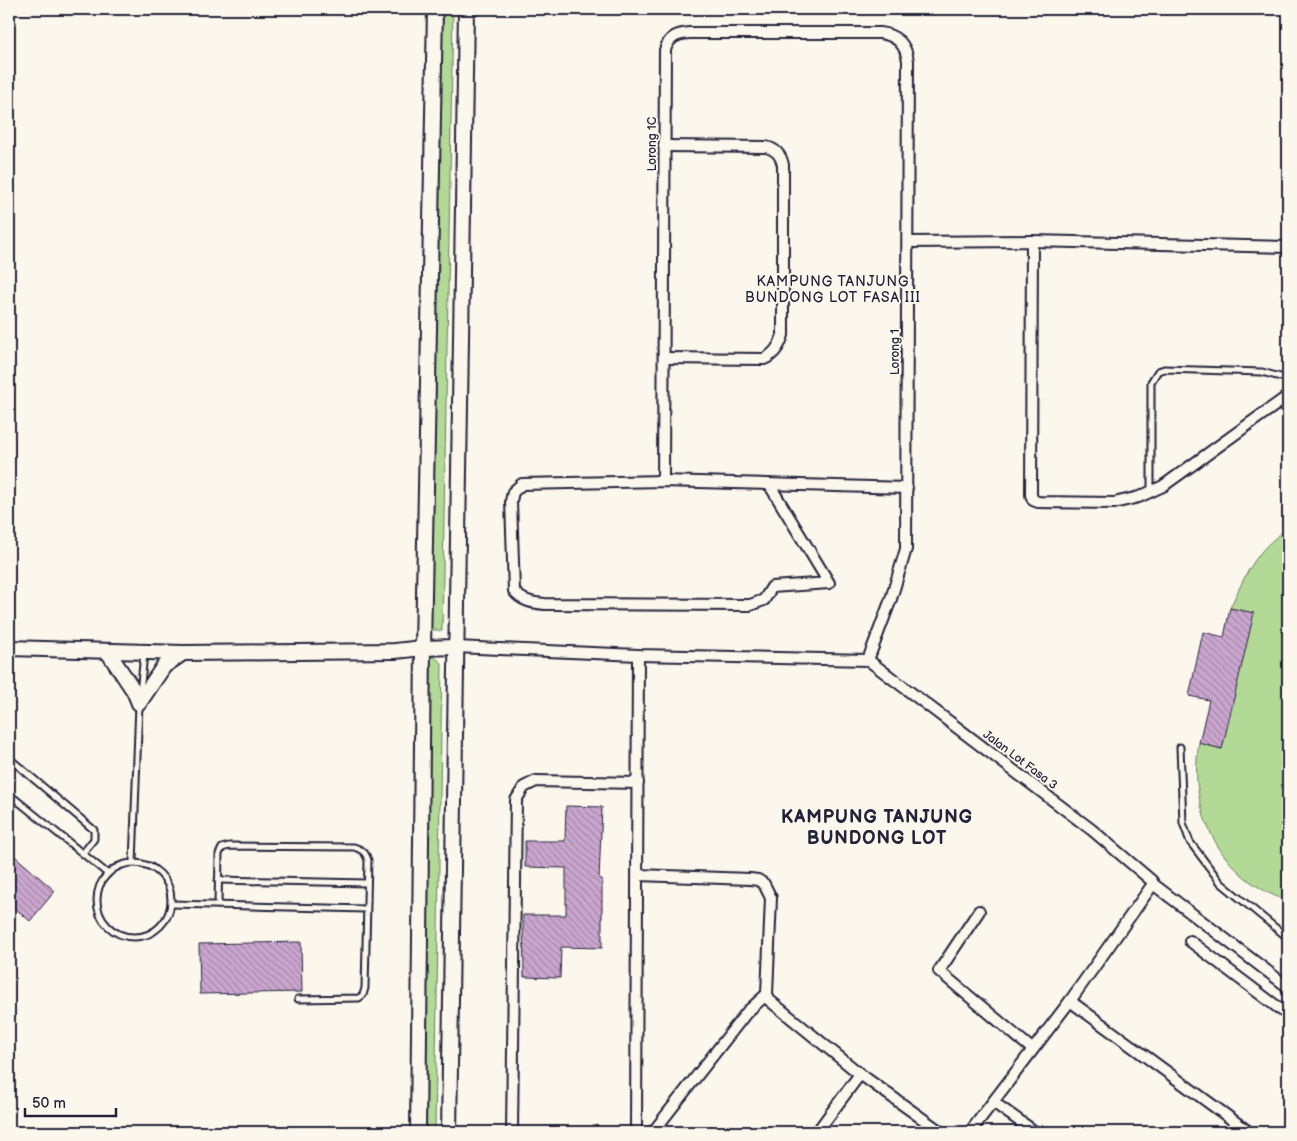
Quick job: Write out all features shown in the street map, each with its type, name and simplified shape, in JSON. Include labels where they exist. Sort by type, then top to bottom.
[{"type":"main road","points":[[418,1132],[423,648],[435,9]]},
{"type":"main road","points":[[449,1132],[466,9]]},
{"type":"main road","points":[[9,648],[183,653],[395,651],[456,647]]},
{"type":"main road","points":[[108,652],[134,691],[139,703]]},
{"type":"main road","points":[[139,703],[164,666],[183,653]]},
{"type":"street","name":"Lorong 1C","points":[[663,481],[664,146],[667,44],[674,36],[689,33],[880,34],[898,40]]},
{"type":"street","name":"Lorong 1","points":[[868,660],[892,599],[906,549],[908,61],[905,50],[898,40]]},
{"type":"street","points":[[664,146],[766,147],[777,151],[780,155],[783,165],[783,335],[776,350],[764,359],[664,358]]},
{"type":"street","points":[[908,242],[1032,241],[1288,248]]},
{"type":"street","points":[[1032,241],[1032,498],[1038,502],[1114,503],[1139,498],[1183,472],[1288,396]]},
{"type":"street","points":[[769,484],[829,583],[772,587],[764,600],[750,606],[545,604],[529,601],[518,596],[514,591],[511,501],[516,487],[528,483],[663,481],[769,484],[906,488]]},
{"type":"street","points":[[456,647],[638,655],[868,660]]},
{"type":"street","points":[[636,1132],[638,655]]},
{"type":"street","name":"Jalan Lot Fasa 3","points":[[868,660],[1092,830],[1152,881],[1153,884],[1288,987]]},
{"type":"street","points":[[512,1132],[516,800],[524,787],[536,781],[638,783]]},
{"type":"street","points":[[638,875],[750,878],[764,884],[770,898],[767,994],[769,1000],[860,1074],[941,1132]]},
{"type":"street","points":[[970,1132],[1070,1001],[1153,884]]},
{"type":"street","points":[[979,911],[939,972],[1032,1049]]},
{"type":"street","points":[[1190,941],[1288,1015]]},
{"type":"street","points":[[653,1132],[747,1012],[767,994]]},
{"type":"street","points":[[1070,1001],[1249,1132]]},
{"type":"street","points":[[817,1132],[860,1074]]},
{"type":"street","points":[[993,1102],[1035,1132]]},
{"type":"lane","points":[[1152,492],[1151,382],[1158,371],[1164,368],[1262,372],[1288,380]]},
{"type":"lane","points":[[133,863],[139,703],[144,652]]},
{"type":"lane","points":[[1180,747],[1183,823],[1190,842],[1221,883],[1288,938]]},
{"type":"lane","points":[[9,758],[94,830],[94,839],[83,853]]},
{"type":"lane","points":[[9,794],[108,874]]},
{"type":"lane","points":[[218,905],[219,854],[222,848],[354,848],[362,850],[366,854],[368,860],[365,988],[363,995],[359,998],[298,999]]},
{"type":"lane","points":[[133,863],[154,868],[163,876],[169,886],[171,904],[162,925],[154,931],[135,937],[125,936],[116,932],[102,918],[98,909],[99,889],[108,874],[117,867],[133,863]]},
{"type":"lane","points":[[218,880],[367,883]]},
{"type":"lane","points":[[171,904],[366,909]]},
{"type":"green space","points":[[437,9],[453,9],[442,631],[428,629]]},
{"type":"green space","points":[[1288,528],[1288,901],[1264,891],[1244,877],[1227,859],[1214,839],[1204,817],[1198,793],[1197,768],[1199,743],[1221,749],[1253,613],[1230,608],[1253,563],[1267,545]]},
{"type":"green space","points":[[427,651],[442,663],[435,1132],[419,1132]]},
{"type":"building","points":[[1230,608],[1254,613],[1222,749],[1199,743],[1209,700],[1189,696],[1203,632],[1224,637]]},
{"type":"building","points":[[566,806],[602,807],[599,879],[602,879],[602,948],[561,947],[560,978],[524,977],[523,915],[566,915],[566,868],[525,867],[525,841],[565,841]]},
{"type":"building","points":[[9,851],[55,891],[30,921],[9,903]]},
{"type":"building","points":[[301,942],[302,992],[200,994],[199,944]]},
{"type":"district","name":"KAMPUNG TANJUNG BUNDONG LOT FASA III","points":[[833,290]]},
{"type":"district","name":"KAMPUNG TANJUNG BUNDONG LOT","points":[[877,828]]}]
